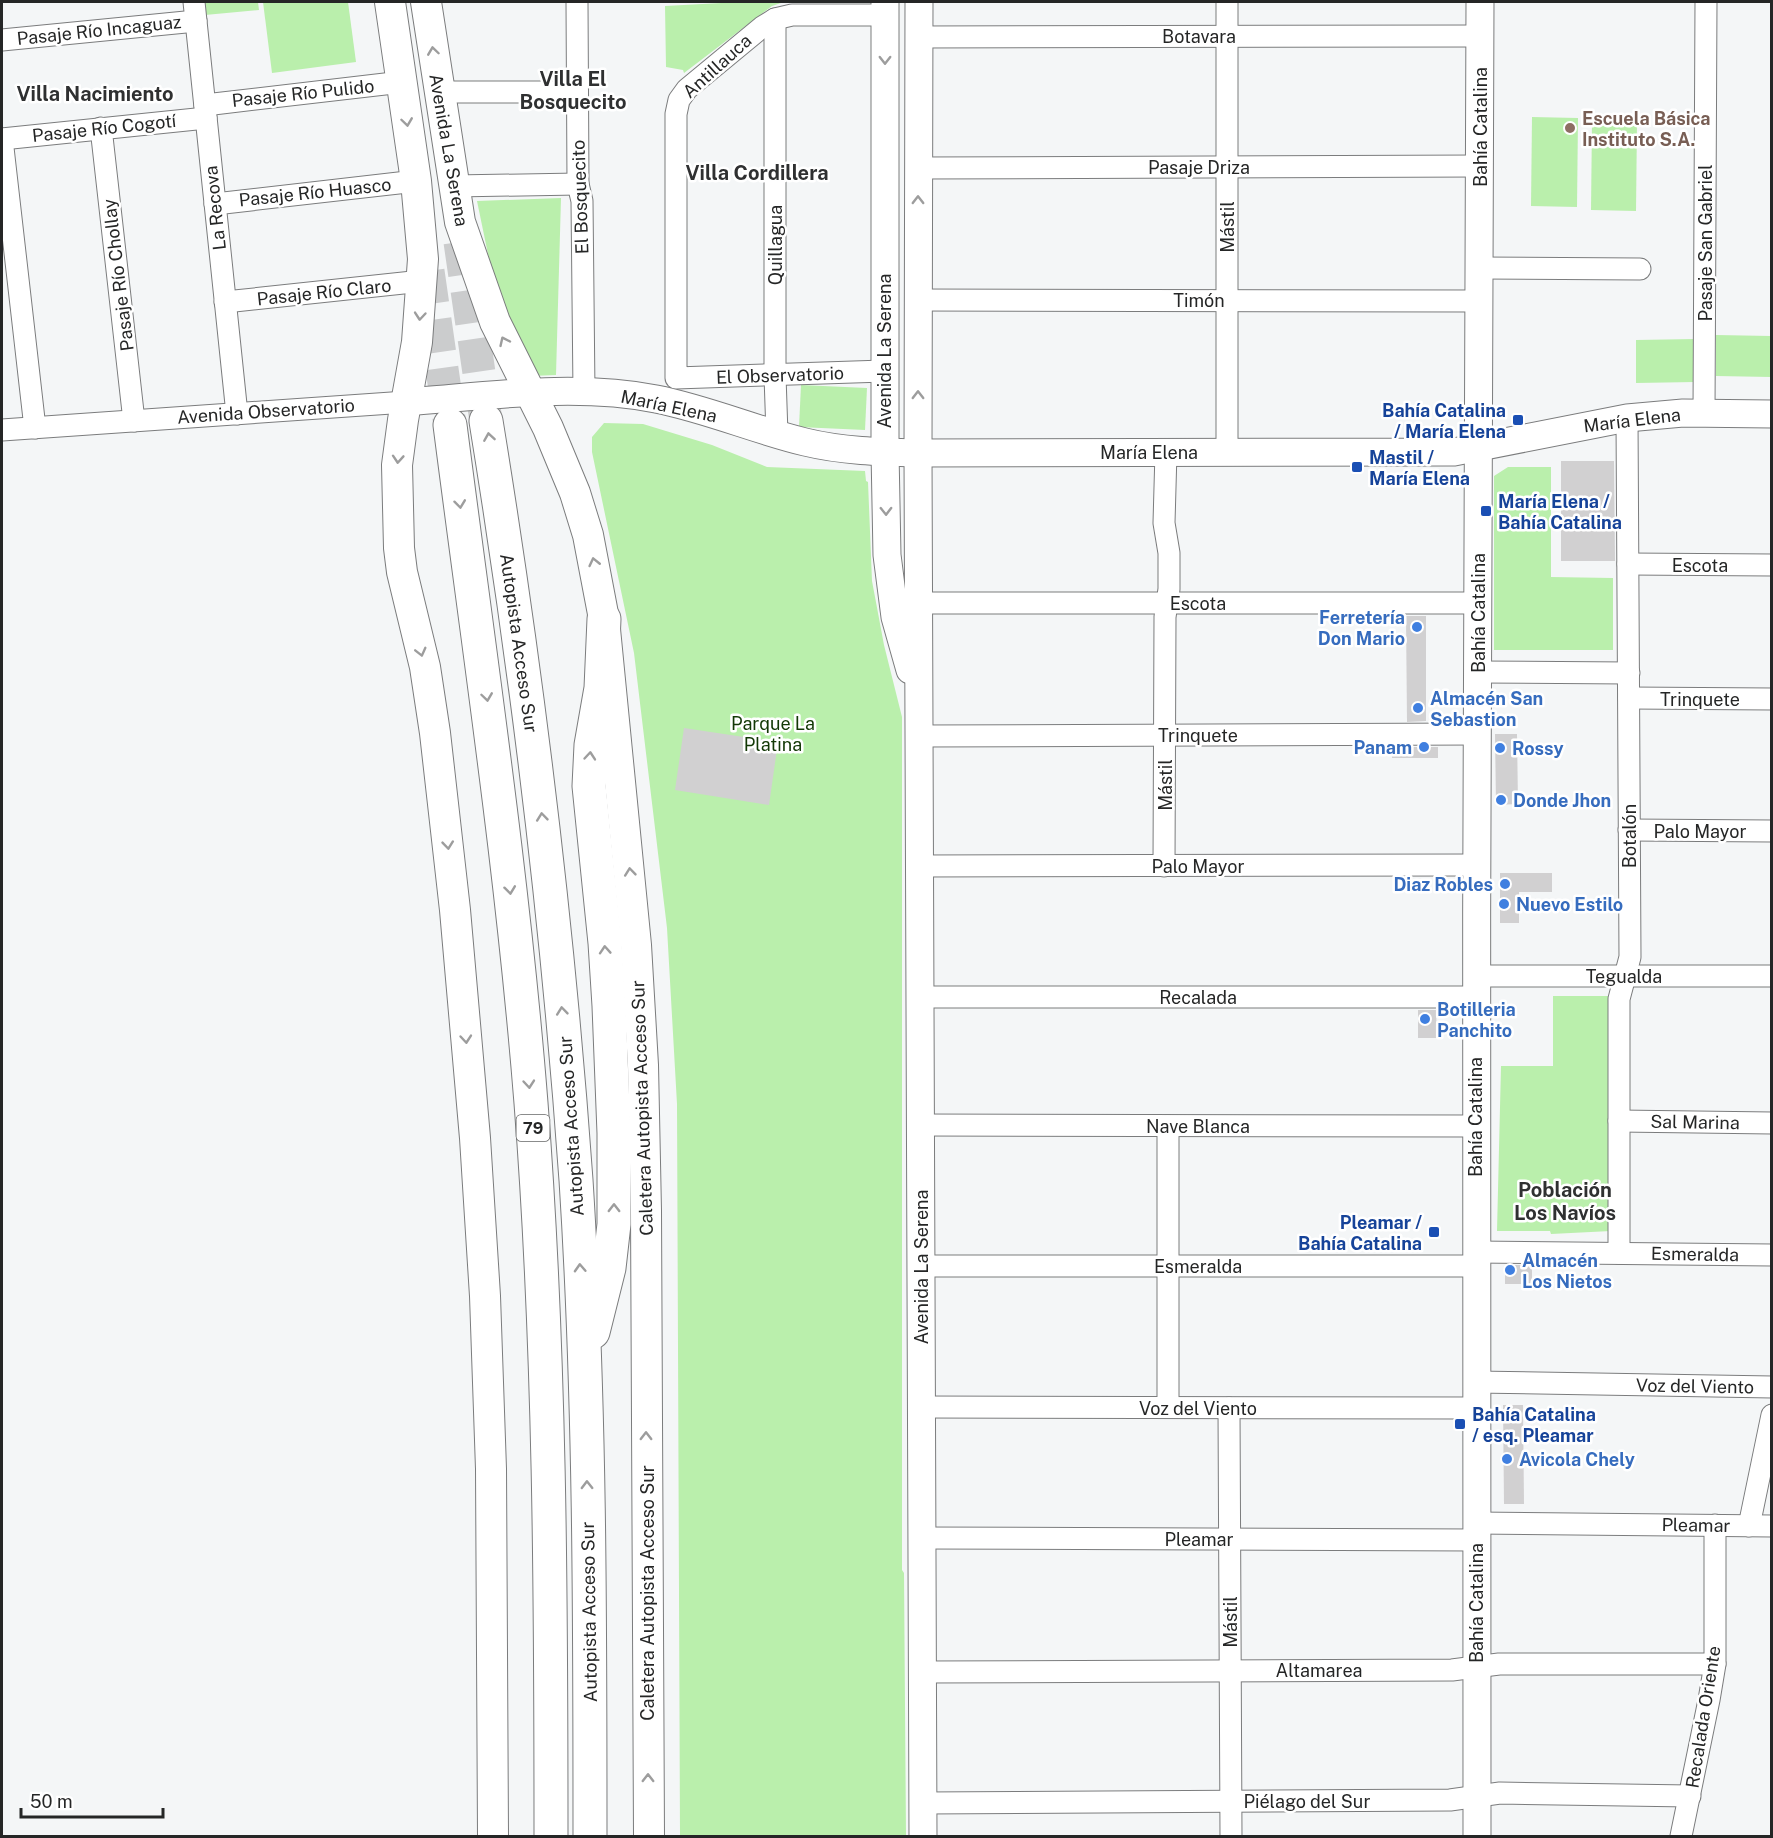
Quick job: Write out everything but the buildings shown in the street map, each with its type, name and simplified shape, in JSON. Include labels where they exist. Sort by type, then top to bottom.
[{"type":"highway","name":"Autopista Acceso Sur","points":[[486,421],[505,541],[542,818],[574,1160],[585,1390],[590,1672],[590,1836]]},
{"type":"highway","name":"Autopista Acceso Sur","points":[[450,425],[489,711],[512,904],[538,1195],[548,1436],[552,1836]]},
{"type":"highway","points":[[585,1390],[594,1329],[612,1250],[614,1224],[614,1134],[609,1006],[589,770],[601,688],[604,620]]},
{"type":"main road","name":"Avenida La Serena","points":[[390,2],[422,238],[422,281],[417,342],[406,402]]},
{"type":"main road","name":"Avenida La Serena","points":[[426,2],[438,92],[460,222],[495,322],[530,393]]},
{"type":"main road","name":"Caletera Autopista Acceso Sur","points":[[530,393],[548,428],[575,493],[595,566],[604,620],[636,945],[644,1076],[646,1211],[649,1836]]},
{"type":"main road","points":[[406,402],[397,465],[399,548],[402,572],[425,667],[443,802],[482,1237],[491,1469],[494,1836]]},
{"type":"street","name":"El Bosquecito","points":[[577,2],[578,184],[582,201],[584,392]]},
{"type":"street","name":"Avenida La Serena","points":[[919,2],[918,603],[923,1836]]},
{"type":"street","name":"Mástil","points":[[1227,2],[1227,452]]},
{"type":"street","name":"Bahía Catalina","points":[[1477,1836],[1474,1259],[1480,2]]},
{"type":"street","name":"Pasaje San Gabriel","points":[[1704,413],[1706,2]]},
{"type":"street","name":"Avenida La Serena","points":[[885,8],[884,371],[887,555],[891,595],[902,644],[919,696]]},
{"type":"street","name":"Antillauca","points":[[676,378],[676,107],[678,100],[687,89],[762,27],[775,19],[792,15],[885,8]]},
{"type":"street","name":"Pasaje Río Incaguaz","points":[[2,40],[195,11]]},
{"type":"street","name":"La Recova","points":[[195,11],[237,414]]},
{"type":"street","name":"Quillagua","points":[[775,19],[777,434]]},
{"type":"street","name":"Botavara","points":[[919,37],[1480,36]]},
{"type":"street","name":"Pasaje Río Pulido","points":[[205,111],[402,82]]},
{"type":"street","points":[[438,92],[577,92]]},
{"type":"street","name":"Pasaje Río Cogotí","points":[[2,139],[101,128],[205,111]]},
{"type":"street","name":"Pasaje Río Chollay","points":[[101,128],[134,421]]},
{"type":"street","points":[[2,139],[35,428]]},
{"type":"street","name":"Pasaje Driza","points":[[918,168],[1480,166]]},
{"type":"street","name":"Pasaje Río Huasco","points":[[215,204],[416,181]]},
{"type":"street","points":[[454,186],[578,184]]},
{"type":"street","points":[[1480,268],[1640,269]]},
{"type":"street","name":"Pasaje Río Claro","points":[[225,302],[422,281]]},
{"type":"street","name":"Timón","points":[[918,300],[1480,301]]},
{"type":"street","name":"El Observatorio","points":[[676,378],[884,371]]},
{"type":"street","name":"María Elena","points":[[530,393],[584,392],[656,399],[687,406],[777,434],[836,448],[918,453],[1454,452],[1627,418],[1704,413],[1772,414]]},
{"type":"street","name":"Avenida Observatorio","points":[[2,430],[530,393]]},
{"type":"street","name":"Botalón","points":[[1619,1253],[1619,999],[1630,957],[1627,418]]},
{"type":"street","name":"Mástil","points":[[1164,866],[1165,617],[1169,553],[1164,523],[1166,452]]},
{"type":"street","name":"Escota","points":[[1628,564],[1772,565]]},
{"type":"street","name":"Escota","points":[[918,603],[1478,603]]},
{"type":"street","points":[[1478,672],[1629,673]]},
{"type":"street","name":"Trinquete","points":[[1629,698],[1772,699]]},
{"type":"street","name":"Trinquete","points":[[919,736],[1478,734]]},
{"type":"street","name":"Palo Mayor","points":[[1629,831],[1772,831]]},
{"type":"street","name":"Palo Mayor","points":[[919,866],[1477,866]]},
{"type":"street","name":"Tegualda","points":[[1476,986],[1625,976],[1772,976]]},
{"type":"street","name":"Recalada","points":[[920,997],[1476,986]]},
{"type":"street","name":"Sal Marina","points":[[1619,1121],[1772,1123]]},
{"type":"street","name":"Nave Blanca","points":[[921,1125],[1475,1126]]},
{"type":"street","points":[[1168,1126],[1168,1407]]},
{"type":"street","name":"Esmeralda","points":[[921,1266],[1168,1266],[1474,1259],[1619,1253],[1772,1255]]},
{"type":"street","name":"Voz del Viento","points":[[922,1407],[1229,1408],[1475,1395],[1772,1387]]},
{"type":"street","name":"Mástil","points":[[1229,1408],[1231,1836]]},
{"type":"street","points":[[1749,1526],[1772,1415]]},
{"type":"street","name":"Recalada Oriente","points":[[1681,1836],[1715,1664],[1715,1526]]},
{"type":"street","name":"Pleamar","points":[[922,1538],[1230,1539],[1476,1531],[1772,1526]]},
{"type":"street","name":"Altamarea","points":[[923,1672],[1452,1670],[1499,1664],[1715,1664]]},
{"type":"street","name":"Piélago del Sur","points":[[923,1803],[1450,1800],[1500,1794],[1690,1796]]},
{"type":"green space","points":[[204,2],[258,2],[259,10],[205,15]]},
{"type":"green space","points":[[263,2],[348,2],[356,62],[272,73]]},
{"type":"green space","points":[[740,2],[877,3],[781,3],[772,6],[684,73],[683,70],[666,67],[665,6]]},
{"type":"green space","points":[[1532,117],[1578,118],[1577,207],[1531,206]]},
{"type":"green space","points":[[1592,121],[1637,122],[1636,211],[1591,210]]},
{"type":"green space","points":[[561,198],[556,375],[531,376],[495,288],[477,201]]},
{"type":"green space","points":[[1716,335],[1771,336],[1771,377],[1716,376]]},
{"type":"green space","points":[[1695,339],[1695,382],[1636,383],[1636,340]]},
{"type":"green space","points":[[801,385],[867,388],[865,430],[799,427]]},
{"type":"green space","name":"Parque La Platina","points":[[604,423],[643,424],[712,445],[767,467],[865,471],[868,482],[872,581],[884,645],[902,717],[902,1570],[904,1573],[906,1836],[680,1836],[677,1104],[667,928],[634,653],[592,452],[592,437]]},
{"type":"green space","points":[[1508,467],[1551,467],[1551,577],[1613,578],[1613,650],[1494,650],[1494,476]]},
{"type":"green space","points":[[1553,996],[1611,996],[1611,1231],[1551,1234],[1550,1231],[1497,1231],[1501,1066],[1553,1066]]},
{"type":"tunnel","points":[[460,242],[486,421]]},
{"type":"tunnel","points":[[428,271],[450,425]]},
{"type":"place","name":"Escuela Básica Instituto S.A.","points":[[1570,128]]},
{"type":"place","name":"Bahía Catalina / María Elena","points":[[1518,420]]},
{"type":"place","name":"Mastil / María Elena","points":[[1357,467]]},
{"type":"place","name":"María Elena / Bahía Catalina","points":[[1486,511]]},
{"type":"place","name":"Ferretería Don Mario","points":[[1417,627]]},
{"type":"place","name":"Almacén San Sebastion","points":[[1418,708]]},
{"type":"place","name":"Panam","points":[[1424,747]]},
{"type":"place","name":"Rossy","points":[[1500,748]]},
{"type":"place","name":"Donde Jhon","points":[[1501,800]]},
{"type":"place","name":"Diaz Robles","points":[[1505,884]]},
{"type":"place","name":"Nuevo Estilo","points":[[1504,904]]},
{"type":"place","name":"Botilleria Panchito","points":[[1425,1019]]},
{"type":"place","name":"Pleamar / Bahía Catalina","points":[[1434,1232]]},
{"type":"place","name":"Almacén Los Nietos","points":[[1510,1270]]},
{"type":"place","name":"Bahía Catalina / esq. Pleamar","points":[[1460,1424]]},
{"type":"place","name":"Avicola Chely","points":[[1507,1459]]},
{"type":"district","name":"Villa El Bosquecito","points":[[573,90]]},
{"type":"district","name":"Villa Nacimiento","points":[[95,94]]},
{"type":"district","name":"Villa Cordillera","points":[[757,173]]},
{"type":"district","name":"Población Los Navíos","points":[[1565,1202]]}]
